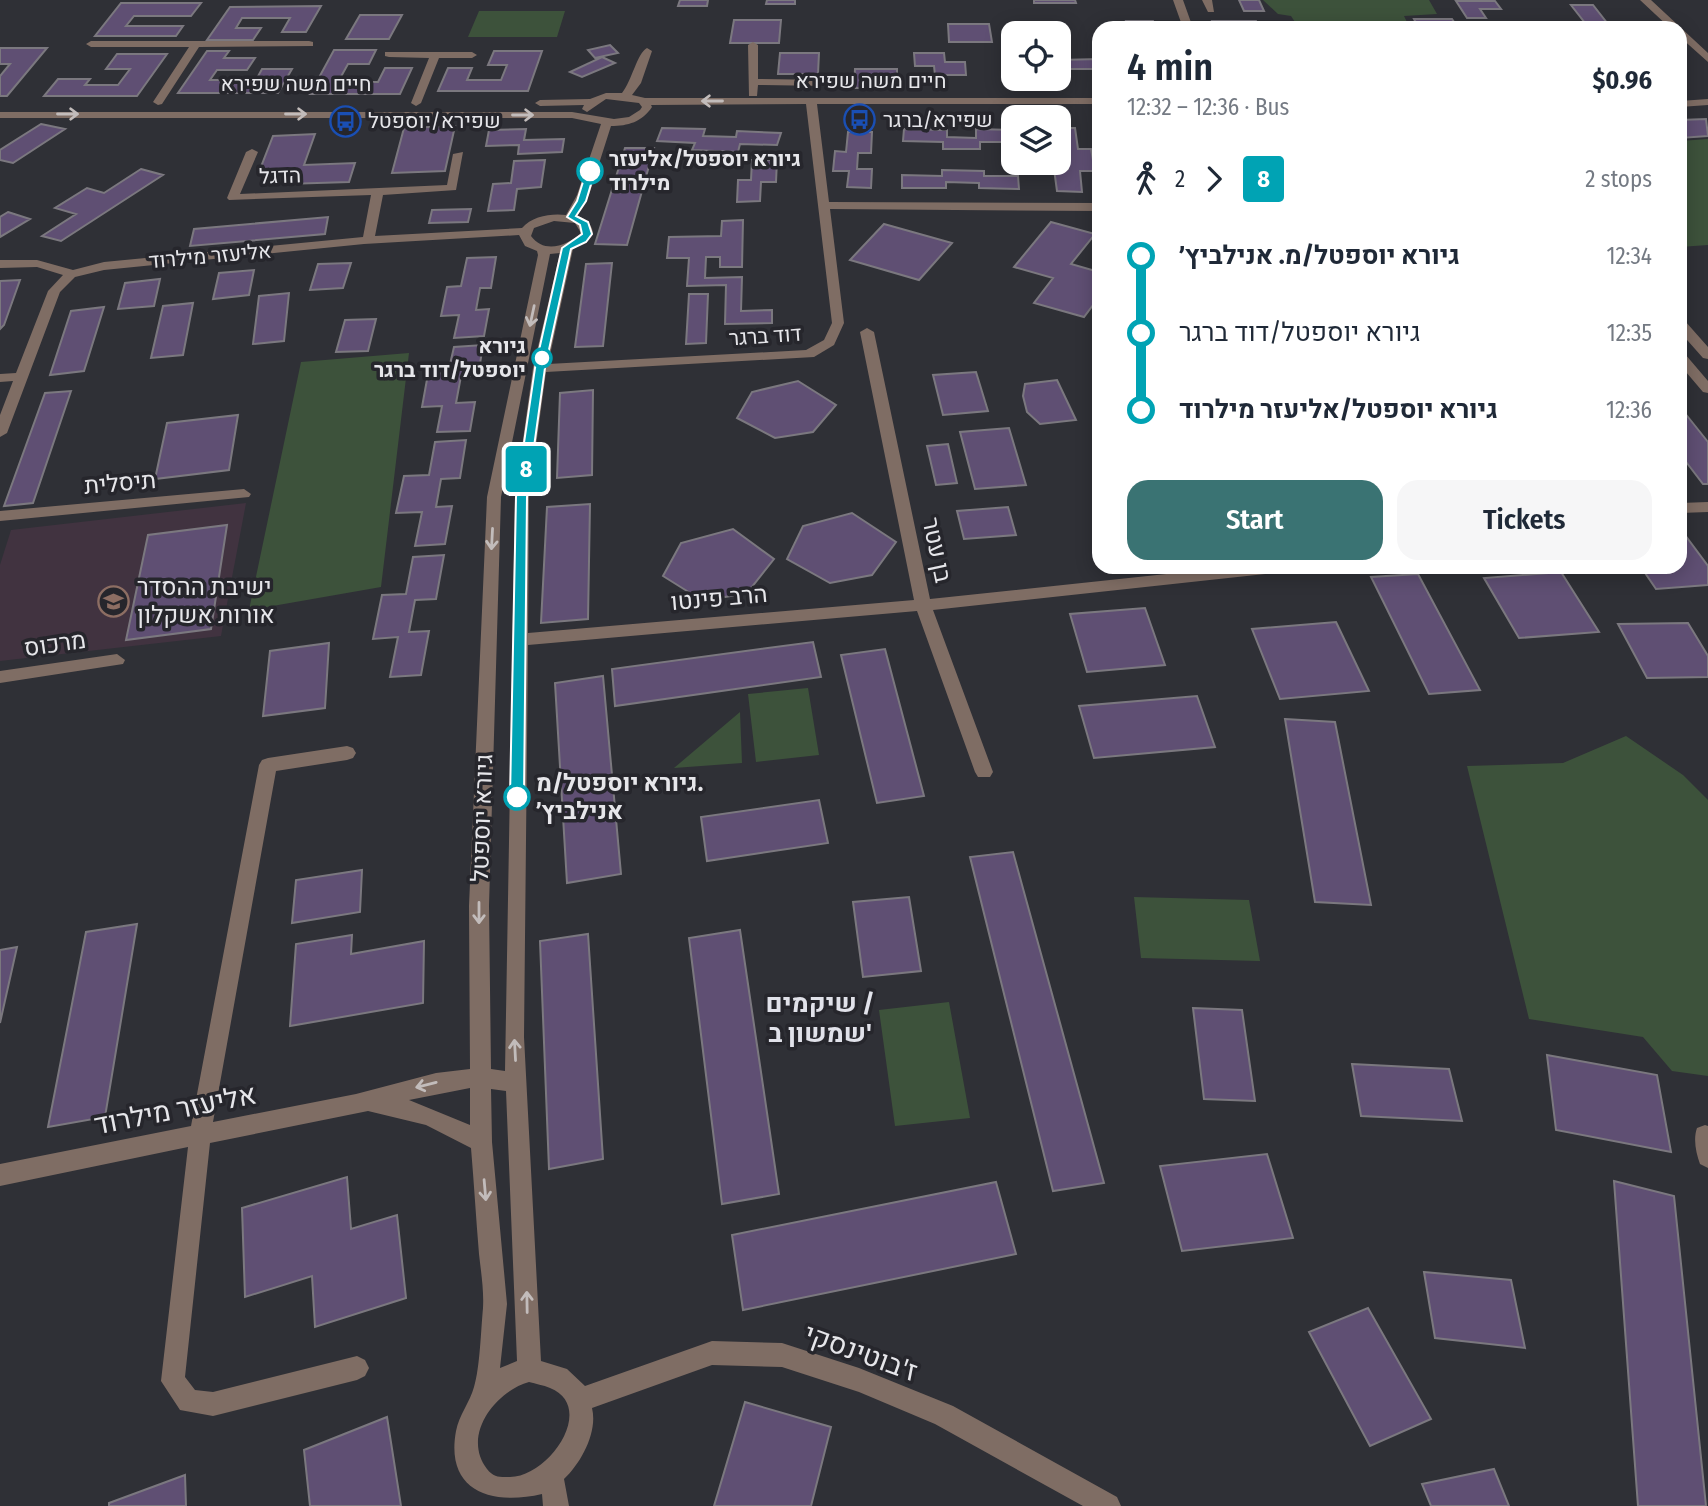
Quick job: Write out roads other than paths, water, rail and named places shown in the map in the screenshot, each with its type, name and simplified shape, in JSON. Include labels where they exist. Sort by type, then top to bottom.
[{"type":"street","points":[[1178,0],[1186,21]]},
{"type":"street","points":[[1645,0],[1668,21]]},
{"type":"street","points":[[1687,39],[1708,59]]},
{"type":"street","points":[[91,44],[309,44]]},
{"type":"street","points":[[158,102],[196,44]]},
{"type":"street","points":[[753,45],[753,100]]},
{"type":"street","points":[[626,95],[635,83],[647,51]]},
{"type":"street","points":[[389,54],[472,55]]},
{"type":"street","points":[[416,103],[435,55]]},
{"type":"street","points":[[753,82],[827,83]]},
{"type":"street","points":[[1687,92],[1708,91]]},
{"type":"street","name":"חיים משה שפירא","points":[[253,103],[593,102],[604,97],[626,95],[643,101],[753,100],[811,106],[1092,112]]},
{"type":"street","points":[[643,101],[647,107],[643,114]]},
{"type":"street","name":"חיים משה שפירא","points":[[0,115],[590,116],[607,122],[631,120],[643,114],[811,106],[1092,101]]},
{"type":"street","points":[[145,103],[171,102]]},
{"type":"street","points":[[590,116],[587,109],[593,102]]},
{"type":"street","points":[[1687,104],[1708,102]]},
{"type":"street","points":[[0,104],[118,103]]},
{"type":"street","name":"דוד ברגר","points":[[540,368],[809,354],[829,342],[838,323],[811,106]]},
{"type":"street","points":[[571,217],[582,201],[607,122]]},
{"type":"street","name":"הדגל","points":[[252,152],[233,198],[452,188],[459,154]]},
{"type":"street","points":[[368,241],[378,191]]},
{"type":"street","points":[[822,205],[1092,207]]},
{"type":"street","points":[[571,217],[585,224],[587,234],[583,240],[567,248],[542,249],[526,240],[526,231],[544,219],[571,217]]},
{"type":"street","name":"אליעזר מילרוד","points":[[71,274],[104,265],[456,232],[526,231]]},
{"type":"street","name":"גיורא יוספטל","points":[[529,1370],[514,1037],[522,497],[540,368],[567,248]]},
{"type":"street","name":"גיורא יוספטל","points":[[486,1392],[495,1304],[481,1142],[479,906],[494,496],[539,284],[544,255],[542,249]]},
{"type":"street","points":[[0,264],[20,262],[58,266],[71,274],[54,291],[0,433]]},
{"type":"street","name":"בן עטר","points":[[867,332],[923,605],[984,772]]},
{"type":"street","points":[[1687,332],[1708,355]]},
{"type":"street","points":[[1687,365],[1708,389]]},
{"type":"street","points":[[0,378],[20,377]]},
{"type":"street","name":"תיסלית","points":[[0,516],[244,494]]},
{"type":"street","points":[[1687,508],[1708,507]]},
{"type":"street","name":"הרב פינטו","points":[[519,640],[923,605],[1217,574]]},
{"type":"street","name":"מרכוס","points":[[0,677],[117,660]]},
{"type":"street","points":[[347,753],[268,765],[200,1134],[173,1381],[189,1401],[213,1404],[358,1368]]},
{"type":"street","name":"אליעזר מילרוד","points":[[0,1175],[362,1102],[439,1082],[480,1076],[517,1084]]},
{"type":"street","name":"אליעזר מילרוד","points":[[362,1102],[397,1106],[426,1114],[481,1142]]},
{"type":"street","points":[[1708,1136],[1705,1135],[1708,1157]]},
{"type":"street","name":"ז'בוטינסקי","points":[[578,1401],[712,1353],[782,1355],[859,1380],[944,1415],[1108,1506]]},
{"type":"street","points":[[529,1370],[544,1371],[558,1377],[570,1387],[578,1401],[582,1417],[578,1444],[554,1494],[537,1491],[491,1497],[469,1461],[466,1443],[468,1425],[475,1407],[486,1392],[499,1381],[529,1370]]},
{"type":"place","name":"שפירא/ברגר","points":[[860,120]]},
{"type":"place","name":"שפירא/יוספטל","points":[[345,121]]},
{"type":"place","name":"גיורא יוספטל/אליעזר מילרוד","points":[[590,171]]},
{"type":"place","name":"גיורא יוספטל/דוד ברגר","points":[[542,358]]},
{"type":"place","name":"ישיבת ההסדר אורות אשקלון","points":[[114,601]]},
{"type":"place","name":"גיורא יוספטל/מ. אנילביץ׳","points":[[517,797]]},
{"type":"district","name":"שיקמים / שמשון ב'","points":[[820,1018]]}]
